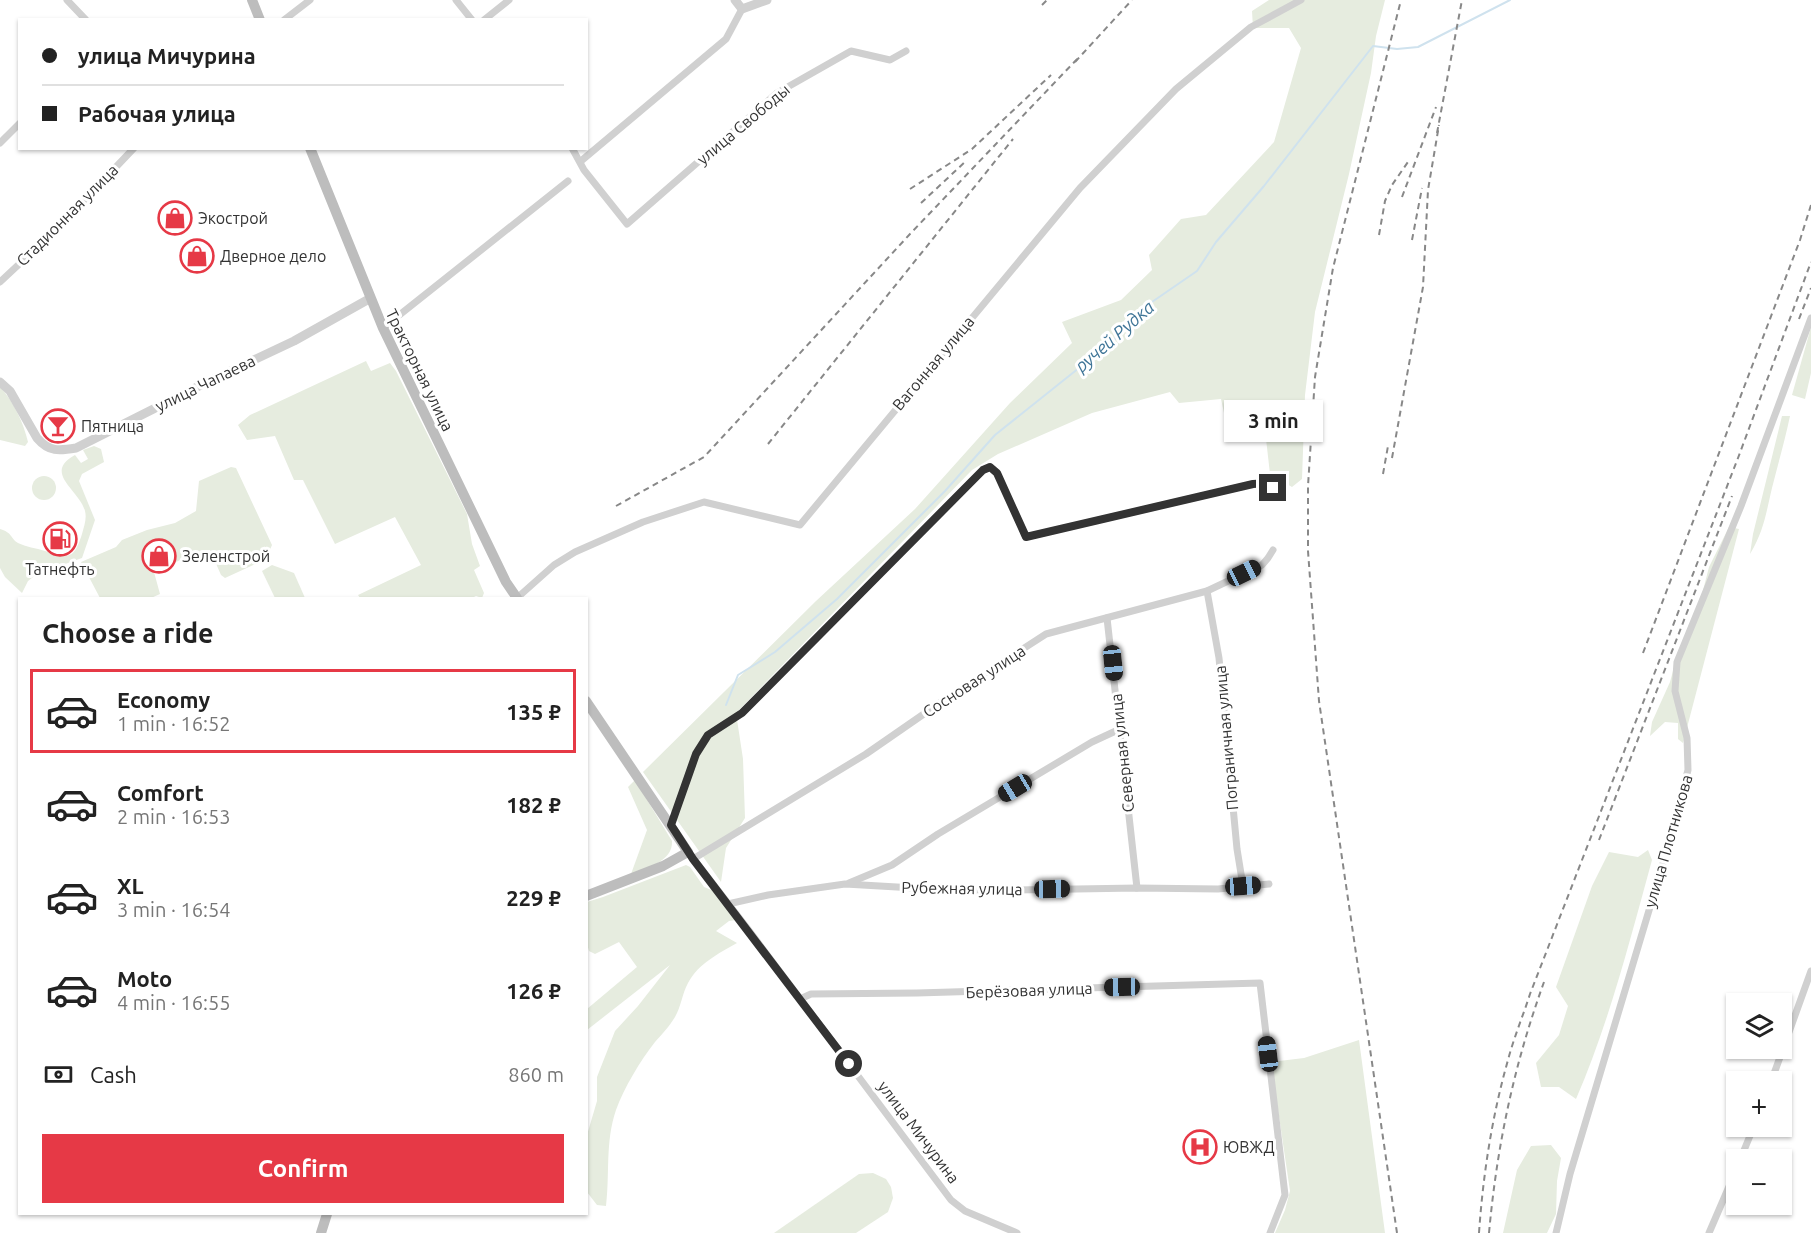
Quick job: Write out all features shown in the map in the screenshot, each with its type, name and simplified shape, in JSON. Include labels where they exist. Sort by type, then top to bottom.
[{"type":"main road","points":[[252,0],[259,18]]},
{"type":"main road","name":"Тракторная улица","points":[[313,150],[382,328],[501,572],[516,597]]},
{"type":"main road","name":"улица Мичурина","points":[[588,704],[691,855]]},
{"type":"main road","points":[[588,895],[691,855]]},
{"type":"main road","points":[[321,1233],[327,1215]]},
{"type":"street","points":[[67,0],[84,18]]},
{"type":"street","points":[[287,18],[310,0]]},
{"type":"street","points":[[456,0],[470,18]]},
{"type":"street","points":[[487,18],[510,0]]},
{"type":"street","points":[[735,0],[742,9]]},
{"type":"street","points":[[573,150],[580,161],[726,39],[742,9],[767,0]]},
{"type":"street","name":"Вагонная улица","points":[[518,597],[555,565],[575,552],[642,522],[704,502],[800,525],[1080,188],[1176,89],[1251,27],[1301,0]]},
{"type":"street","name":"улица Свободы","points":[[580,161],[584,170],[627,224],[777,93],[851,51],[890,60],[906,51]]},
{"type":"street","points":[[0,143],[18,125]]},
{"type":"street","name":"Стадионная улица","points":[[0,282],[61,225],[132,150]]},
{"type":"street","points":[[382,328],[568,181]]},
{"type":"street","name":"улица Чапаева","points":[[0,382],[10,391],[36,438],[43,445],[58,451],[76,448],[294,341],[369,299]]},
{"type":"street","name":"улица Плотникова","points":[[1556,1233],[1576,1152],[1689,770],[1687,738],[1675,691],[1677,662],[1741,506],[1811,318]]},
{"type":"street","points":[[671,825],[696,754],[708,735],[742,713],[983,470],[990,467],[997,473],[1026,537],[1253,484],[1268,483],[1273,488]]},
{"type":"street","name":"Сосновая улица","points":[[691,855],[866,754],[1046,634],[1207,591],[1262,565],[1273,550]]},
{"type":"street","name":"Пограничная улица","points":[[1207,591],[1219,658],[1237,849],[1243,886]]},
{"type":"street","name":"Северная улица","points":[[1107,618],[1137,888]]},
{"type":"street","points":[[845,884],[892,865],[938,834],[1092,742],[1120,729]]},
{"type":"street","name":"улица Мичурина","points":[[691,855],[951,1200],[965,1211],[1017,1233]]},
{"type":"street","name":"Рубежная улица","points":[[728,904],[768,895],[845,884],[966,891],[1218,889],[1269,884]]},
{"type":"street","points":[[1775,1071],[1811,971]]},
{"type":"street","name":"Берёзовая улица","points":[[800,999],[811,994],[1260,983],[1285,1195],[1270,1233]]},
{"type":"street","points":[[1709,1233],[1726,1194]]},
{"type":"shaded area","points":[[1269,0],[1385,0],[1349,174],[1315,312],[1305,395],[1302,479],[1292,487],[1270,474],[1265,430],[1227,427],[1221,399],[1179,403],[1170,392],[1092,413],[998,454],[972,470],[736,713],[743,759],[745,818],[726,848],[721,882],[643,772],[816,601],[915,509],[1010,403],[1072,343],[1062,322],[1121,300],[1152,270],[1149,255],[1181,219],[1206,215],[1274,142],[1301,48],[1289,28],[1253,28],[1252,11]]},
{"type":"shaded area","points":[[1811,327],[1811,373],[1805,399],[1792,395]]},
{"type":"shaded area","points":[[366,361],[371,371],[390,363],[467,514],[472,544],[480,566],[474,570],[484,593],[482,597],[359,597],[358,595],[421,565],[395,517],[335,544],[303,480],[294,480],[275,436],[247,440],[238,425],[250,415]]},
{"type":"shaded area","points":[[0,387],[10,399],[21,420],[28,442],[25,446],[0,440]]},
{"type":"shaded area","points":[[1782,416],[1790,416],[1764,522],[1759,538],[1750,554],[1753,534]]},
{"type":"shaded area","points":[[94,446],[101,449],[104,462],[82,474],[79,481],[95,520],[82,558],[37,574],[28,581],[22,593],[5,577],[0,568],[0,529],[24,546],[60,555],[70,555],[82,534],[86,514],[82,503],[62,475],[62,468],[75,455],[81,463],[88,459],[83,450]]},
{"type":"shaded area","points":[[231,467],[236,468],[272,545],[266,559],[225,578],[221,575],[210,550],[198,552],[154,572],[160,594],[153,597],[99,597],[81,562],[116,547],[122,540],[147,530],[175,523],[196,511],[199,481]]},
{"type":"shaded area","points":[[44,476],[53,479],[56,488],[53,497],[44,500],[35,497],[32,488],[35,479]]},
{"type":"shaded area","points":[[1729,527],[1739,529],[1683,743],[1678,739],[1678,723],[1665,722],[1650,736],[1652,722],[1670,682],[1679,649],[1698,610],[1709,567]]},
{"type":"shaded area","points":[[272,565],[294,573],[305,597],[275,597],[262,571]]},
{"type":"shaded area","points":[[635,780],[672,841],[671,848],[664,859],[631,874],[647,830],[628,787]]},
{"type":"shaded area","points":[[1648,850],[1652,860],[1627,951],[1599,1041],[1576,1099],[1559,1087],[1541,1087],[1536,1063],[1559,1035],[1568,1006],[1556,987],[1592,886],[1609,852],[1638,857]]},
{"type":"shaded area","points":[[686,865],[690,867],[704,887],[714,891],[737,920],[729,921],[716,931],[737,943],[709,960],[692,976],[675,1017],[638,1066],[616,1110],[610,1134],[606,1206],[597,1205],[588,1193],[588,1132],[597,1101],[597,1077],[615,1031],[670,965],[588,1029],[588,1008],[637,967],[619,942],[595,954],[589,951],[588,902]]},
{"type":"shaded area","points":[[1359,1040],[1385,1233],[1275,1233],[1290,1191],[1271,1062],[1304,1058]]},
{"type":"shaded area","points":[[1551,1145],[1561,1158],[1557,1181],[1556,1214],[1547,1233],[1503,1233],[1517,1170],[1531,1146]]},
{"type":"shaded area","points":[[873,1173],[886,1179],[891,1187],[893,1198],[888,1212],[856,1233],[774,1233],[859,1174]]},
{"type":"waterway","name":"ручей Рудка","points":[[726,705],[738,675],[775,652],[837,599],[945,491],[995,435],[1114,340],[1149,304],[1197,271],[1216,242],[1264,186],[1373,46],[1397,49],[1418,47],[1510,0]]},
{"type":"railway","points":[[1042,5],[1047,0]]},
{"type":"railway","points":[[1075,62],[1132,0]]},
{"type":"railway","points":[[1397,1233],[1319,701],[1308,551],[1308,486],[1315,377],[1333,268],[1401,0]]},
{"type":"railway","points":[[1437,133],[1462,0]]},
{"type":"railway","points":[[616,506],[704,457],[910,234],[1080,56]]},
{"type":"railway","points":[[910,189],[972,149],[1051,75]]},
{"type":"railway","points":[[1402,197],[1436,107]]},
{"type":"railway","points":[[1392,458],[1423,287],[1428,190],[1439,125]]},
{"type":"railway","points":[[768,444],[1013,139]]},
{"type":"railway","points":[[1379,235],[1385,201],[1392,185],[1410,159]]},
{"type":"railway","points":[[921,203],[966,161]]},
{"type":"railway","points":[[1412,240],[1422,188]]},
{"type":"railway","points":[[1643,653],[1800,240],[1811,205]]},
{"type":"railway","points":[[1479,1233],[1493,1124],[1510,1051],[1811,262]]},
{"type":"railway","points":[[1799,319],[1811,288]]},
{"type":"railway","points":[[1383,474],[1388,446]]},
{"type":"railway","points":[[1599,840],[1732,496]]},
{"type":"railway","points":[[1489,1233],[1492,1200],[1508,1106],[1524,1044],[1544,982]]},
{"type":"place","name":"Экострой","points":[[175,218]]},
{"type":"place","name":"Дверное дело","points":[[197,256]]},
{"type":"place","name":"Пятница","points":[[58,426]]},
{"type":"place","name":"Татнефть","points":[[60,539]]},
{"type":"place","name":"Зеленстрой","points":[[159,556]]},
{"type":"place","name":"ЮВЖД","points":[[1200,1147]]},
{"type":"route","points":[[849,1064],[693,859],[671,825],[696,754],[708,735],[742,713],[983,470],[990,467],[997,473],[1026,537],[1253,484],[1268,483],[1273,488]]}]
